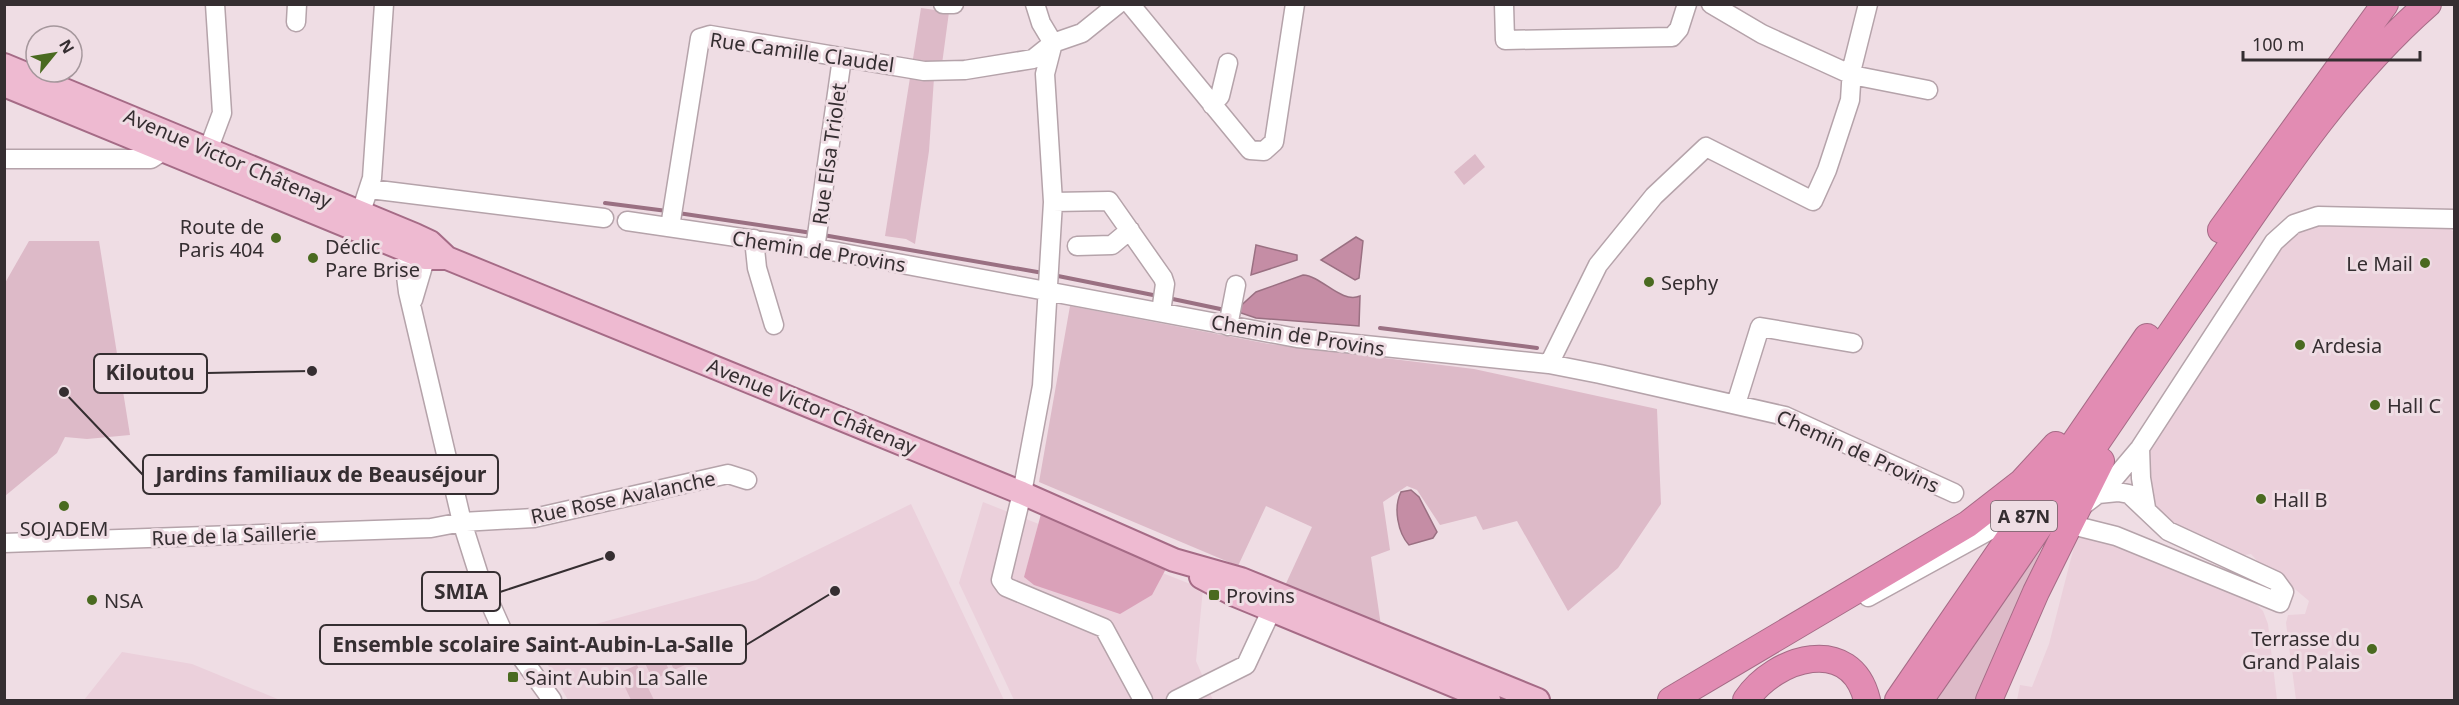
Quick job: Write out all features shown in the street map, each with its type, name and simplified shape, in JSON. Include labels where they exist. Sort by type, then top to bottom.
[{"type":"highway","name":"A 87N","points":[[1898,700],[2080,431],[2346,55],[2350,34],[2371,4]]},
{"type":"highway","points":[[2346,55],[2385,4]]},
{"type":"highway","name":"A 87N","points":[[1920,700],[2129,394],[2312,133],[2387,43],[2428,4]]},
{"type":"highway","points":[[1672,699],[1968,524],[2022,482],[2046,458],[2090,400],[2151,333]]},
{"type":"highway","points":[[1989,700],[2036,592],[2077,520],[2129,394]]},
{"type":"highway","points":[[1746,700],[1759,685],[1778,670],[1812,658],[1825,658],[1841,663],[1854,672],[1867,700]]},
{"type":"highway","points":[[1705,700],[1714,685],[1735,662]]},
{"type":"highway","points":[[1998,700],[2001,671]]},
{"type":"main road","name":"Avenue Victor Châtenay","points":[[4,65],[169,142],[1022,493],[1174,560]]},
{"type":"main road","name":"Avenue Victor Châtenay","points":[[4,85],[169,142]]},
{"type":"main road","points":[[1174,560],[1223,589],[1489,700]]},
{"type":"main road","points":[[1174,560],[1241,579],[1538,700]]},
{"type":"street","points":[[206,157],[222,113],[214,4]]},
{"type":"street","points":[[358,221],[370,189],[384,4]]},
{"type":"street","points":[[943,4],[954,4]]},
{"type":"street","points":[[1035,4],[1041,23],[1053,43],[1045,74],[1053,202],[1051,264],[1042,386],[1022,493],[1001,576],[1002,583],[1006,587],[1104,628],[1143,700]]},
{"type":"street","name":"Rue Camille Claudel","points":[[672,217],[700,38],[710,35],[924,70],[965,70],[1033,59],[1053,43],[1082,33],[1118,4]]},
{"type":"street","points":[[1130,4],[1250,150],[1264,151],[1275,142],[1295,4]]},
{"type":"street","points":[[1504,4],[1505,40],[1672,37],[1679,29],[1687,4]]},
{"type":"street","points":[[1711,4],[1762,34],[1851,75],[1928,90]]},
{"type":"street","points":[[1549,364],[1598,265],[1654,196],[1706,147],[1813,201],[1827,170],[1850,100],[1851,75],[1868,4]]},
{"type":"street","name":"Rue Elsa Triolet","points":[[817,239],[842,58]]},
{"type":"street","points":[[1212,105],[1220,96],[1228,63]]},
{"type":"street","points":[[4,159],[151,159],[169,142]]},
{"type":"street","points":[[370,189],[604,218]]},
{"type":"street","points":[[1053,202],[1109,201],[1130,230],[1163,299]]},
{"type":"street","points":[[2098,494],[2124,493],[2146,508],[2156,522],[2168,531],[2276,581],[2284,592],[2280,603],[2077,520],[2098,494],[2140,448],[2274,242],[2294,224],[2318,216],[2454,219]]},
{"type":"street","name":"Chemin de Provins","points":[[627,221],[672,217],[754,240],[817,239],[1049,287],[1163,299],[1229,321],[1362,346],[1549,364],[1785,416],[1954,493]]},
{"type":"street","points":[[1077,246],[1112,245],[1130,230]]},
{"type":"street","points":[[754,240],[757,268],[774,325]]},
{"type":"street","points":[[425,249],[405,268],[462,522],[482,585],[503,632],[552,700]]},
{"type":"street","points":[[1229,321],[1235,291]]},
{"type":"street","points":[[1736,404],[1760,327],[1853,343]]},
{"type":"street","points":[[2140,448],[2140,478],[2146,508]]},
{"type":"street","name":"Rue Rose Avalanche","points":[[462,522],[534,518],[728,474],[747,480]]},
{"type":"street","name":"Rue de la Saillerie","points":[[4,543],[431,528],[462,522]]},
{"type":"street","points":[[1849,596],[1857,602],[1862,601],[1990,530]]},
{"type":"street","points":[[1176,700],[1246,665],[1272,609]]},
{"type":"shaded area","points":[[921,8],[949,12],[942,64],[934,78],[929,151],[915,244],[906,239],[885,236]]},
{"type":"shaded area","points":[[1475,154],[1485,167],[1464,185],[1454,172]]},
{"type":"shaded area","points":[[2317,224],[2447,227],[2454,232],[2454,700],[2296,700],[2286,623],[2288,615],[2305,614],[2309,601],[2276,573],[2263,567],[2251,554],[2239,556],[2173,526],[2153,506],[2144,454],[2286,240]]},
{"type":"shaded area","points":[[1356,237],[1363,241],[1359,278],[1355,280],[1321,260]]},
{"type":"shaded area","points":[[29,241],[99,241],[130,435],[87,439],[65,437],[57,453],[5,496],[5,283]]},
{"type":"shaded area","points":[[1256,245],[1297,255],[1297,260],[1251,275]]},
{"type":"shaded area","points":[[1303,275],[1346,296],[1360,296],[1359,326],[1256,318],[1235,311],[1256,292]]},
{"type":"shaded area","points":[[1070,306],[1269,344],[1474,369],[1657,409],[1661,504],[1618,568],[1568,611],[1517,521],[1483,530],[1476,516],[1440,525],[1417,490],[1407,486],[1383,502],[1390,550],[1371,557],[1381,626],[1283,590],[1312,527],[1266,506],[1238,566],[1039,482]]},
{"type":"shaded area","points":[[1411,490],[1419,497],[1437,532],[1433,538],[1409,545],[1402,534],[1397,505],[1401,492]]},
{"type":"shaded area","points":[[983,502],[1203,589],[1196,661],[1213,700],[1014,700],[959,583]]},
{"type":"shaded area","points":[[911,504],[1004,700],[568,700],[534,641],[756,580]]},
{"type":"shaded area","points":[[1041,514],[1168,565],[1152,595],[1120,614],[1034,585],[1024,577]]},
{"type":"shaded area","points":[[2077,535],[2114,545],[2255,603],[2263,611],[2268,624],[2277,700],[2017,700],[2020,685],[2032,687],[2049,644]]},
{"type":"shaded area","points":[[2042,547],[1977,700],[1937,700]]},
{"type":"shaded area","points":[[672,649],[682,649],[698,659],[674,670],[666,652]]},
{"type":"shaded area","points":[[122,652],[192,664],[280,700],[84,700]]},
{"type":"shaded area","points":[[661,653],[670,672],[653,680],[644,661]]},
{"type":"shaded area","points":[[637,665],[654,700],[631,700],[623,683],[611,676]]},
{"type":"waterway","points":[[605,203],[667,211]]},
{"type":"waterway","points":[[678,213],[812,233]]},
{"type":"waterway","points":[[823,235],[1043,273]]},
{"type":"waterway","points":[[1053,275],[1158,296]]},
{"type":"waterway","points":[[1168,298],[1225,310]]},
{"type":"waterway","points":[[1380,328],[1537,348]]},
{"type":"place","name":"Route de Paris 404","points":[[276,238]]},
{"type":"place","name":"Déclic Pare Brise","points":[[313,258]]},
{"type":"place","name":"Le Mail","points":[[2425,263]]},
{"type":"place","name":"Sephy","points":[[1649,282]]},
{"type":"place","name":"Ardesia","points":[[2300,345]]},
{"type":"place","name":"Kiloutou","points":[[312,371]]},
{"type":"place","name":"Jardins familiaux de Beauséjour","points":[[64,392]]},
{"type":"place","name":"Hall C","points":[[2375,405]]},
{"type":"place","name":"Hall B","points":[[2261,499]]},
{"type":"place","name":"SOJADEM","points":[[64,506]]},
{"type":"place","name":"SMIA","points":[[610,556]]},
{"type":"place","name":"Ensemble scolaire Saint-Aubin-La-Salle","points":[[835,591]]},
{"type":"place","name":"Provins","points":[[1214,595]]},
{"type":"place","name":"NSA","points":[[92,600]]},
{"type":"place","name":"Terrasse du Grand Palais","points":[[2372,649]]},
{"type":"place","name":"Saint Aubin La Salle","points":[[513,677]]}]
